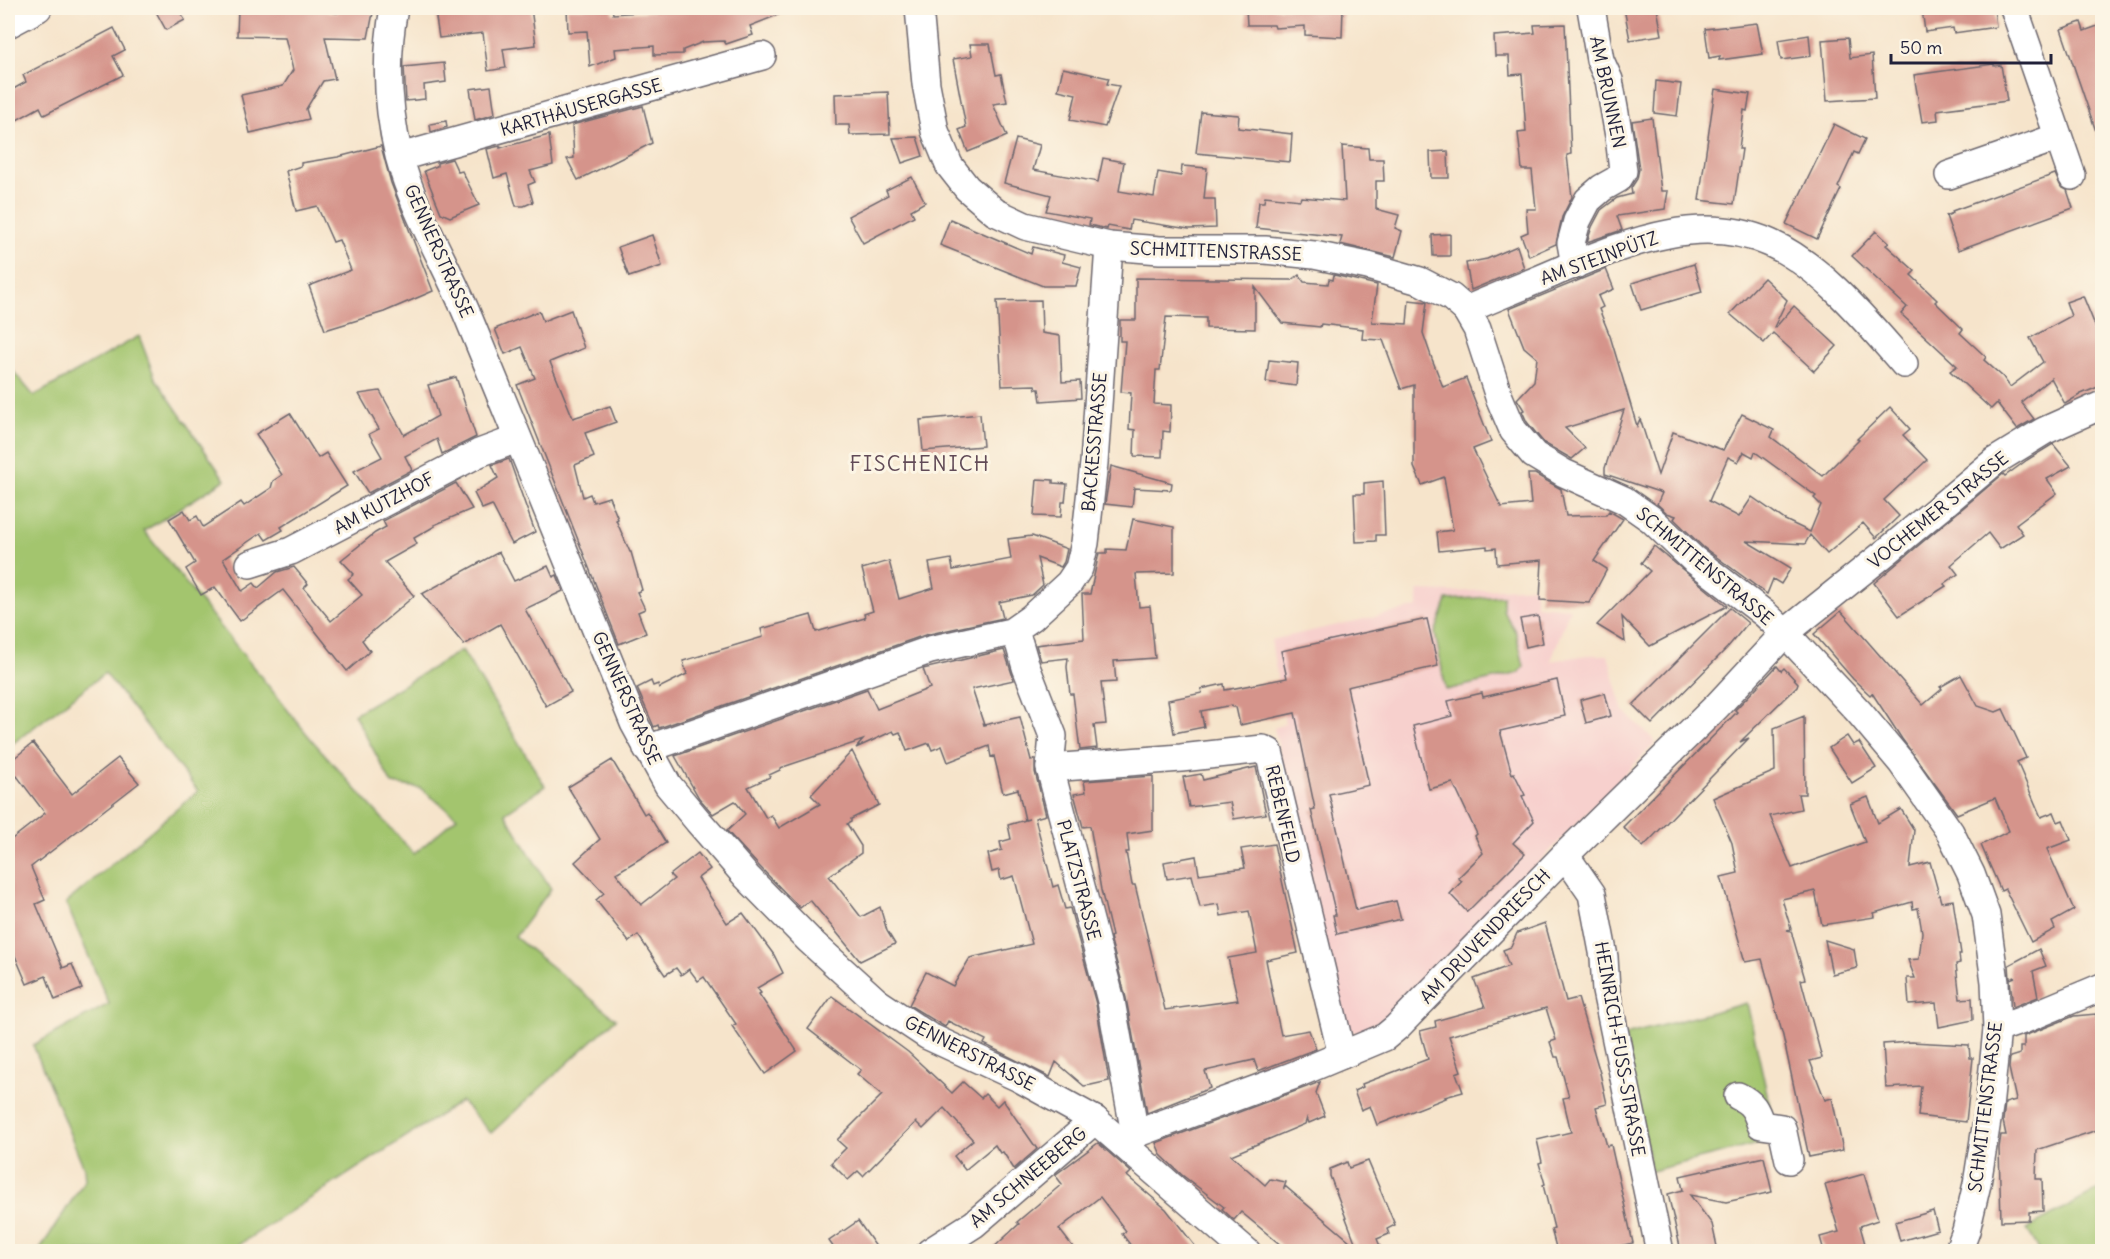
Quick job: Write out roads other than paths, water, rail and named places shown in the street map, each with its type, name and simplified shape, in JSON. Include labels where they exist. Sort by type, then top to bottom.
[{"type":"street","points":[[8,24],[38,8]]},
{"type":"street","name":"GENNERSTRASSE","points":[[394,8],[389,38],[387,74],[400,157],[413,195],[468,317],[631,715],[668,785],[747,877],[809,940],[877,1002],[928,1035],[1029,1083],[1128,1138],[1247,1251]]},
{"type":"street","points":[[389,38],[399,33],[413,8]]},
{"type":"street","name":"SCHMITTENSTRASSE","points":[[919,8],[926,84],[935,131],[949,165],[961,180],[995,212],[1024,226],[1109,246],[1160,250],[1265,250],[1314,255],[1368,266],[1420,281],[1451,297],[1466,310],[1477,329],[1499,397],[1513,430],[1534,455],[1564,473],[1624,500],[1651,519],[1694,559],[1765,614],[1859,712],[1901,762],[1950,832],[1971,874],[1986,915],[1995,982],[1997,1029],[1977,1184],[1959,1251]]},
{"type":"street","name":"AM BRUNNEN","points":[[1575,265],[1571,243],[1577,221],[1588,200],[1602,188],[1618,179],[1623,171],[1609,80],[1600,60],[1591,8]]},
{"type":"street","points":[[2014,8],[2072,176]]},
{"type":"street","name":"KARTHÄUSERGASSE","points":[[400,157],[762,56]]},
{"type":"street","points":[[1949,175],[2058,137]]},
{"type":"street","name":"AM STEINPÜTZ","points":[[1466,310],[1575,265],[1654,236],[1711,229],[1769,243],[1791,255],[1821,278],[1867,321],[1904,364]]},
{"type":"street","name":"BACKESSTRASSE","points":[[1021,625],[1069,583],[1079,568],[1085,543],[1094,463],[1109,246]]},
{"type":"street","name":"VOCHEMER STRASSE","points":[[1785,633],[1995,462],[2044,431],[2103,405]]},
{"type":"street","name":"AM KUTZHOF","points":[[250,564],[291,551],[479,453],[517,439]]},
{"type":"street","points":[[647,749],[930,650],[1021,625]]},
{"type":"street","name":"PLATZSTRASSE","points":[[1021,625],[1019,643],[1053,736],[1050,768],[1111,1001],[1128,1138]]},
{"type":"street","name":"AM DRUVENDRIESCH","points":[[1128,1138],[1292,1076],[1385,1037],[1565,855],[1717,706],[1785,633]]},
{"type":"street","name":"REBENFELD","points":[[1050,768],[1263,749],[1269,752],[1341,1055]]},
{"type":"street","name":"HEINRICH-FUSS-STRASSE","points":[[1565,855],[1592,894],[1604,957],[1606,991],[1660,1251]]},
{"type":"street","points":[[1997,1029],[2103,987]]},
{"type":"street","points":[[1738,1096],[1754,1107],[1761,1125],[1782,1128],[1790,1160]]},
{"type":"street","name":"AM SCHNEEBERG","points":[[930,1251],[974,1224],[1095,1120]]},
{"type":"district","name":"FISCHENICH","points":[[920,463]]}]
